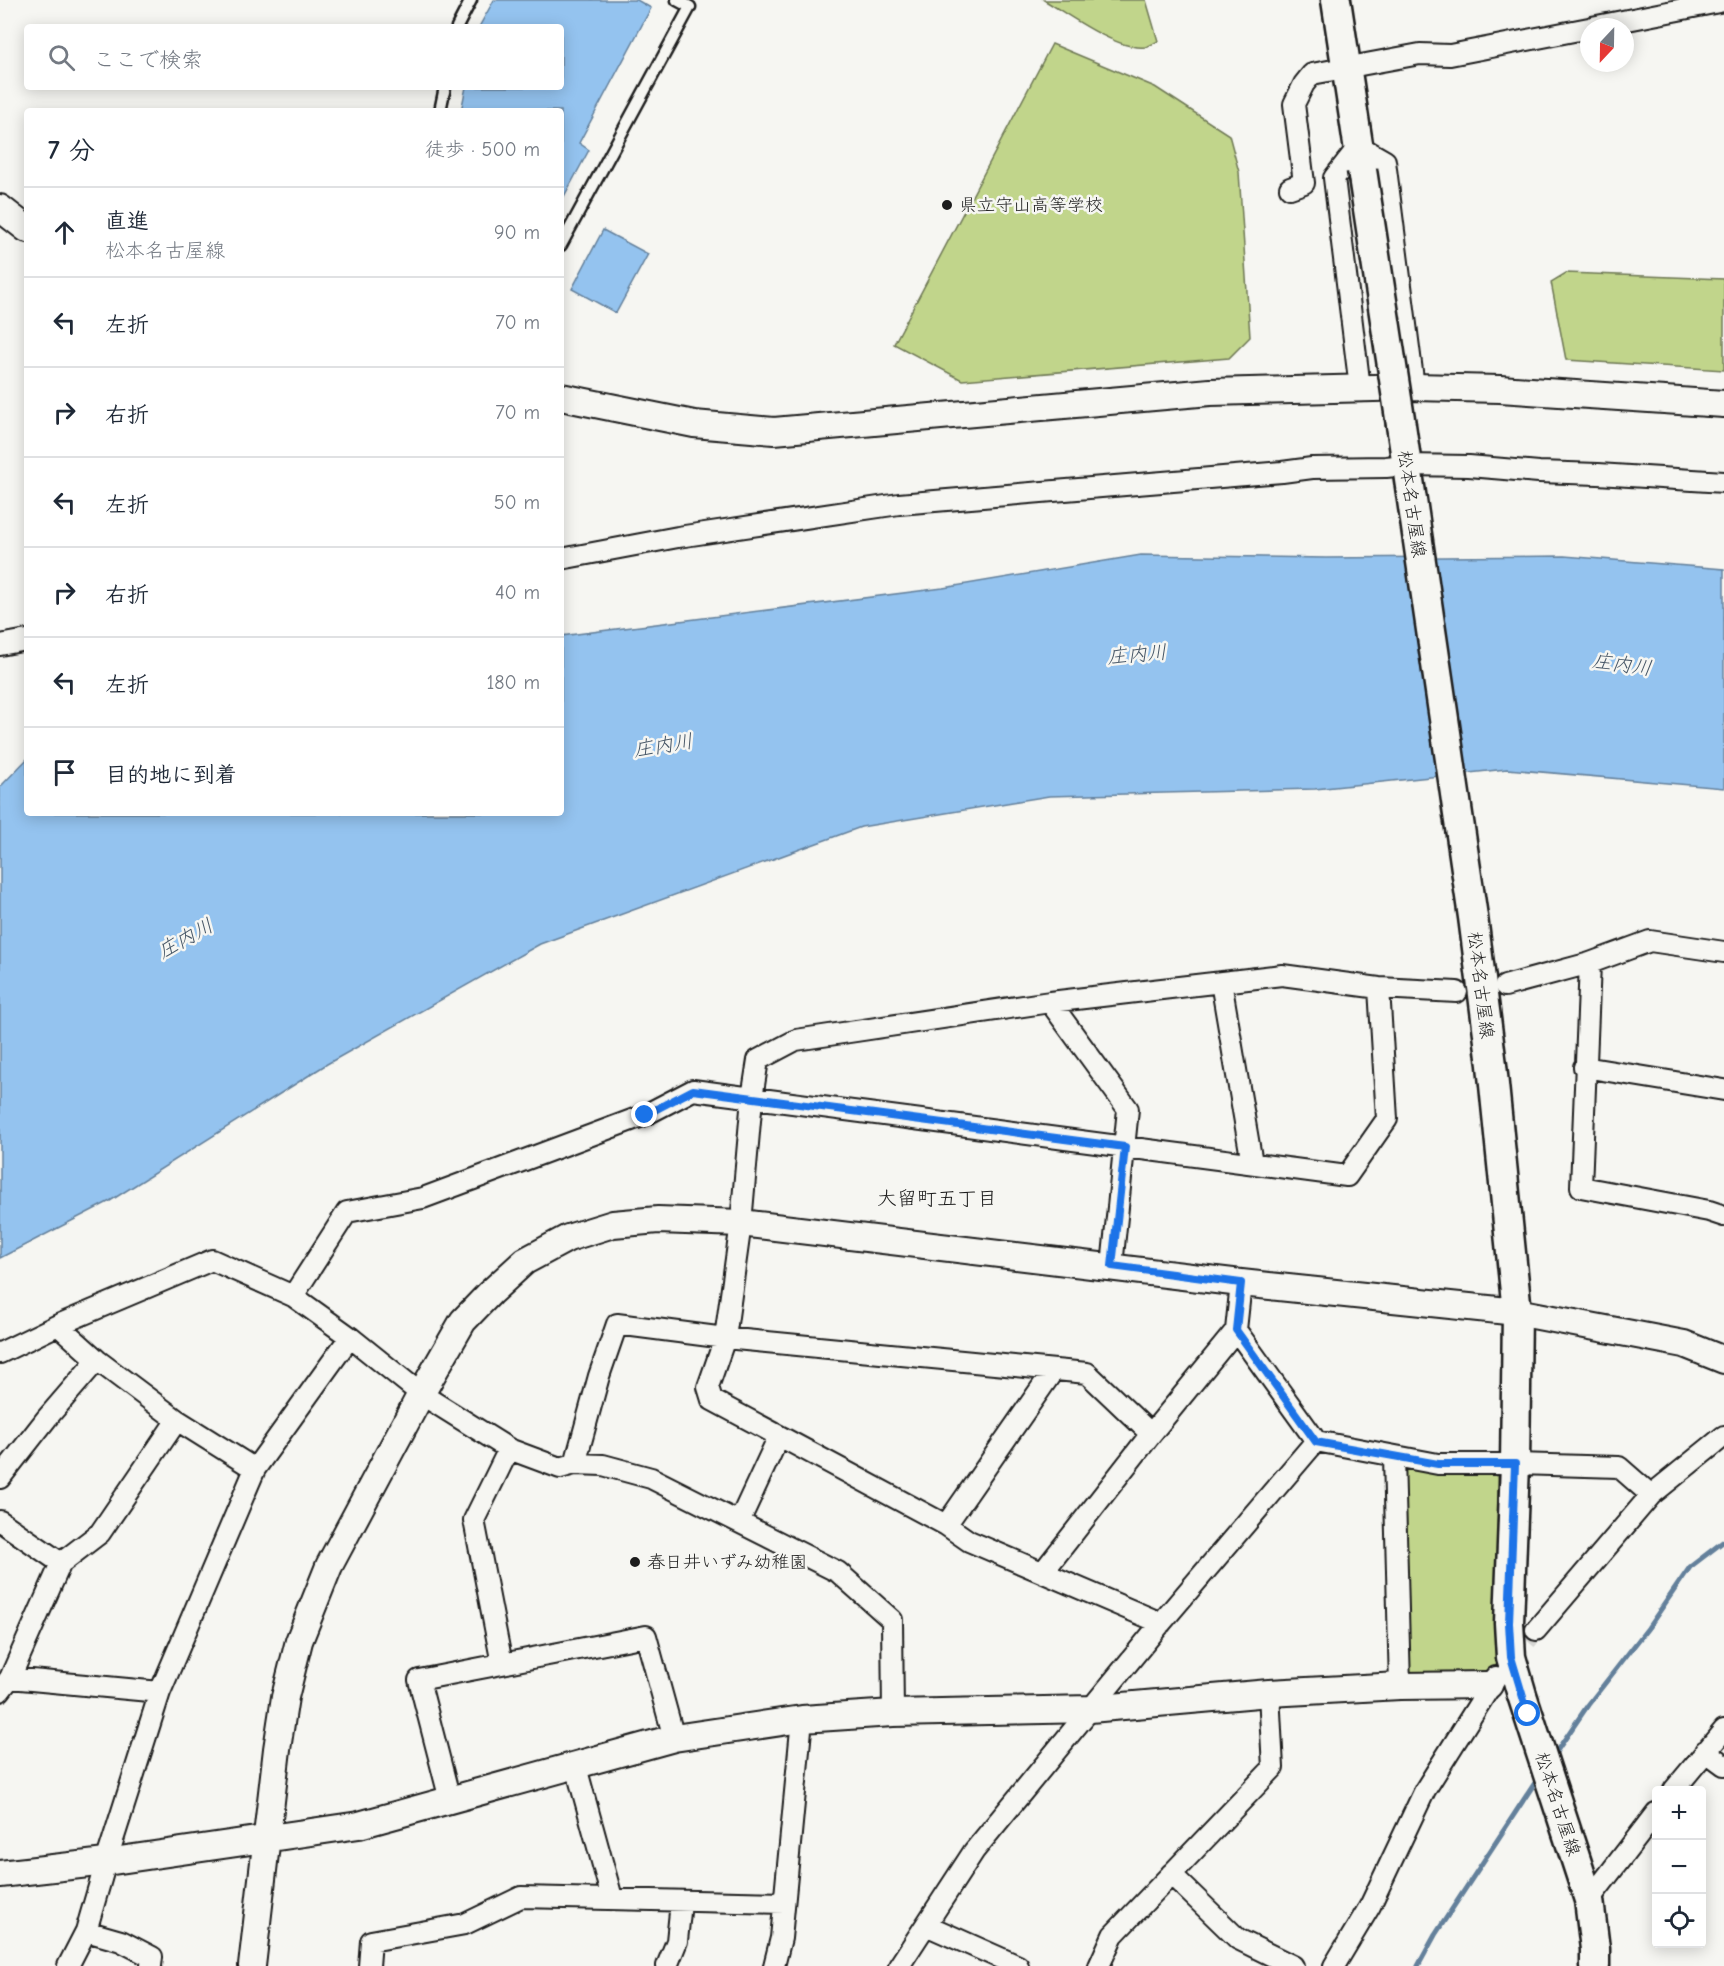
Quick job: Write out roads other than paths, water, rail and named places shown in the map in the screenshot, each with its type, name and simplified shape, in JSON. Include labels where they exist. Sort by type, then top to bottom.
[{"type":"main road","name":"松本名古屋線","points":[[1336,0],[1472,907],[1492,1065],[1517,1312],[1515,1464],[1509,1623],[1511,1657],[1589,1900],[1595,1966]]},
{"type":"street","points":[[1634,19],[1724,1]]},
{"type":"street","points":[[1290,188],[1304,183],[1294,104],[1312,74],[1420,54],[1450,55],[1580,29]]},
{"type":"street","points":[[1360,388],[1334,178],[1361,158],[1385,161],[1414,387]]},
{"type":"street","points":[[0,208],[24,227]]},
{"type":"street","points":[[564,398],[694,424],[774,431],[1210,392],[1414,387],[1500,389],[1724,404]]},
{"type":"street","points":[[564,558],[678,537],[899,504],[1312,468],[1408,478],[1469,466],[1724,482]]},
{"type":"street","points":[[0,645],[24,641]]},
{"type":"street","points":[[1505,986],[1590,963],[1650,941],[1724,952]]},
{"type":"street","points":[[1590,963],[1584,1067],[1581,1187],[1709,1211],[1724,1216]]},
{"type":"street","points":[[1161,1623],[969,1542],[946,1525],[712,1400],[708,1387],[725,1338],[741,1223],[752,1098],[758,1060],[796,1040],[1050,1002],[1282,975],[1379,988],[1457,992]]},
{"type":"street","points":[[1221,982],[1252,1163]]},
{"type":"street","points":[[292,1296],[347,1212],[423,1198],[645,1115],[693,1090],[1347,1176],[1387,1119],[1379,988]]},
{"type":"street","points":[[1050,1002],[1128,1109],[1112,1266]]},
{"type":"street","points":[[1584,1067],[1724,1090]]},
{"type":"street","points":[[252,1966],[285,1697],[299,1641],[329,1566],[421,1394],[463,1321],[525,1262],[568,1238],[613,1224],[658,1220],[741,1223],[1241,1283],[1517,1312],[1684,1344],[1724,1360]]},
{"type":"street","points":[[0,1353],[58,1325],[212,1260],[292,1296],[350,1337],[421,1394],[509,1449],[560,1468],[575,1464],[603,1465],[651,1478],[838,1572],[892,1620],[893,1713]]},
{"type":"street","points":[[1043,1572],[1236,1330],[1241,1283]]},
{"type":"street","points":[[575,1464],[599,1376],[617,1324],[725,1338],[1087,1373],[1151,1434]]},
{"type":"street","points":[[58,1325],[97,1360],[177,1420],[255,1469]]},
{"type":"street","points":[[1236,1330],[1316,1442],[1438,1464],[1619,1467],[1651,1495]]},
{"type":"street","points":[[68,1966],[86,1931],[160,1692],[255,1469],[350,1337]]},
{"type":"street","points":[[0,1478],[97,1360]]},
{"type":"street","points":[[946,1525],[1053,1371]]},
{"type":"street","points":[[160,1692],[5,1684],[61,1563],[100,1533],[177,1420]]},
{"type":"street","points":[[739,1522],[779,1436]]},
{"type":"street","points":[[1536,1630],[1651,1495],[1724,1436]]},
{"type":"street","points":[[899,1966],[974,1851],[1161,1623],[1316,1442]]},
{"type":"street","points":[[502,1664],[474,1520],[509,1449]]},
{"type":"street","points":[[1394,1457],[1400,1686]]},
{"type":"street","points":[[0,1521],[61,1563]]},
{"type":"street","points":[[450,1800],[419,1680],[646,1636],[674,1738]]},
{"type":"street","points":[[0,1874],[106,1862],[359,1825],[576,1767],[674,1738],[802,1719],[893,1713],[1090,1709],[1269,1693],[1492,1681]]},
{"type":"street","points":[[1334,1966],[1370,1906],[1425,1790],[1492,1681]]},
{"type":"street","points":[[1099,1966],[1113,1935],[1273,1768],[1269,1693]]},
{"type":"street","points":[[774,1966],[781,1938],[802,1719]]},
{"type":"street","points":[[1678,1786],[1724,1730]]},
{"type":"street","points":[[1705,1751],[1724,1765]]},
{"type":"street","points":[[576,1767],[612,1898]]},
{"type":"street","points":[[1589,1900],[1652,1818]]},
{"type":"street","points":[[1171,1874],[1238,1939],[1293,1966]]},
{"type":"street","points":[[369,1966],[371,1941],[465,1924],[521,1897],[784,1903]]},
{"type":"street","points":[[667,1966],[677,1941],[681,1902]]},
{"type":"street","points":[[926,1925],[1018,1966]]},
{"type":"street","points":[[86,1931],[121,1941],[152,1957],[151,1966]]},
{"type":"lane","points":[[459,24],[471,0]]},
{"type":"lane","points":[[564,239],[690,7],[677,0]]},
{"type":"lane","points":[[441,108],[444,90]]},
{"type":"water","points":[[494,0],[637,0],[651,8],[579,143],[589,150],[564,196],[564,108],[462,108],[465,90],[564,90],[564,24],[481,24]]},
{"type":"water","points":[[603,230],[648,254],[616,313],[572,289]]},
{"type":"water","name":"庄内川","points":[[1141,555],[1326,558],[1564,556],[1724,569],[1724,788],[1507,769],[1315,789],[1049,796],[861,827],[540,944],[327,1064],[110,1201],[0,1258],[0,787],[24,762],[24,816],[564,816],[564,636],[943,588]]},
{"type":"waterway","points":[[1552,1758],[1588,1705],[1648,1628],[1690,1567],[1724,1541]]},
{"type":"waterway","points":[[1418,1966],[1435,1935],[1538,1778]]},
{"type":"tunnel","points":[[1507,1663],[1536,1630]]},
{"type":"place","name":"県立守山高等学校","points":[[947,205]]},
{"type":"place","name":"春日井いずみ幼稚園","points":[[635,1562]]},
{"type":"district","name":"大留町五丁目","points":[[937,1198]]}]
